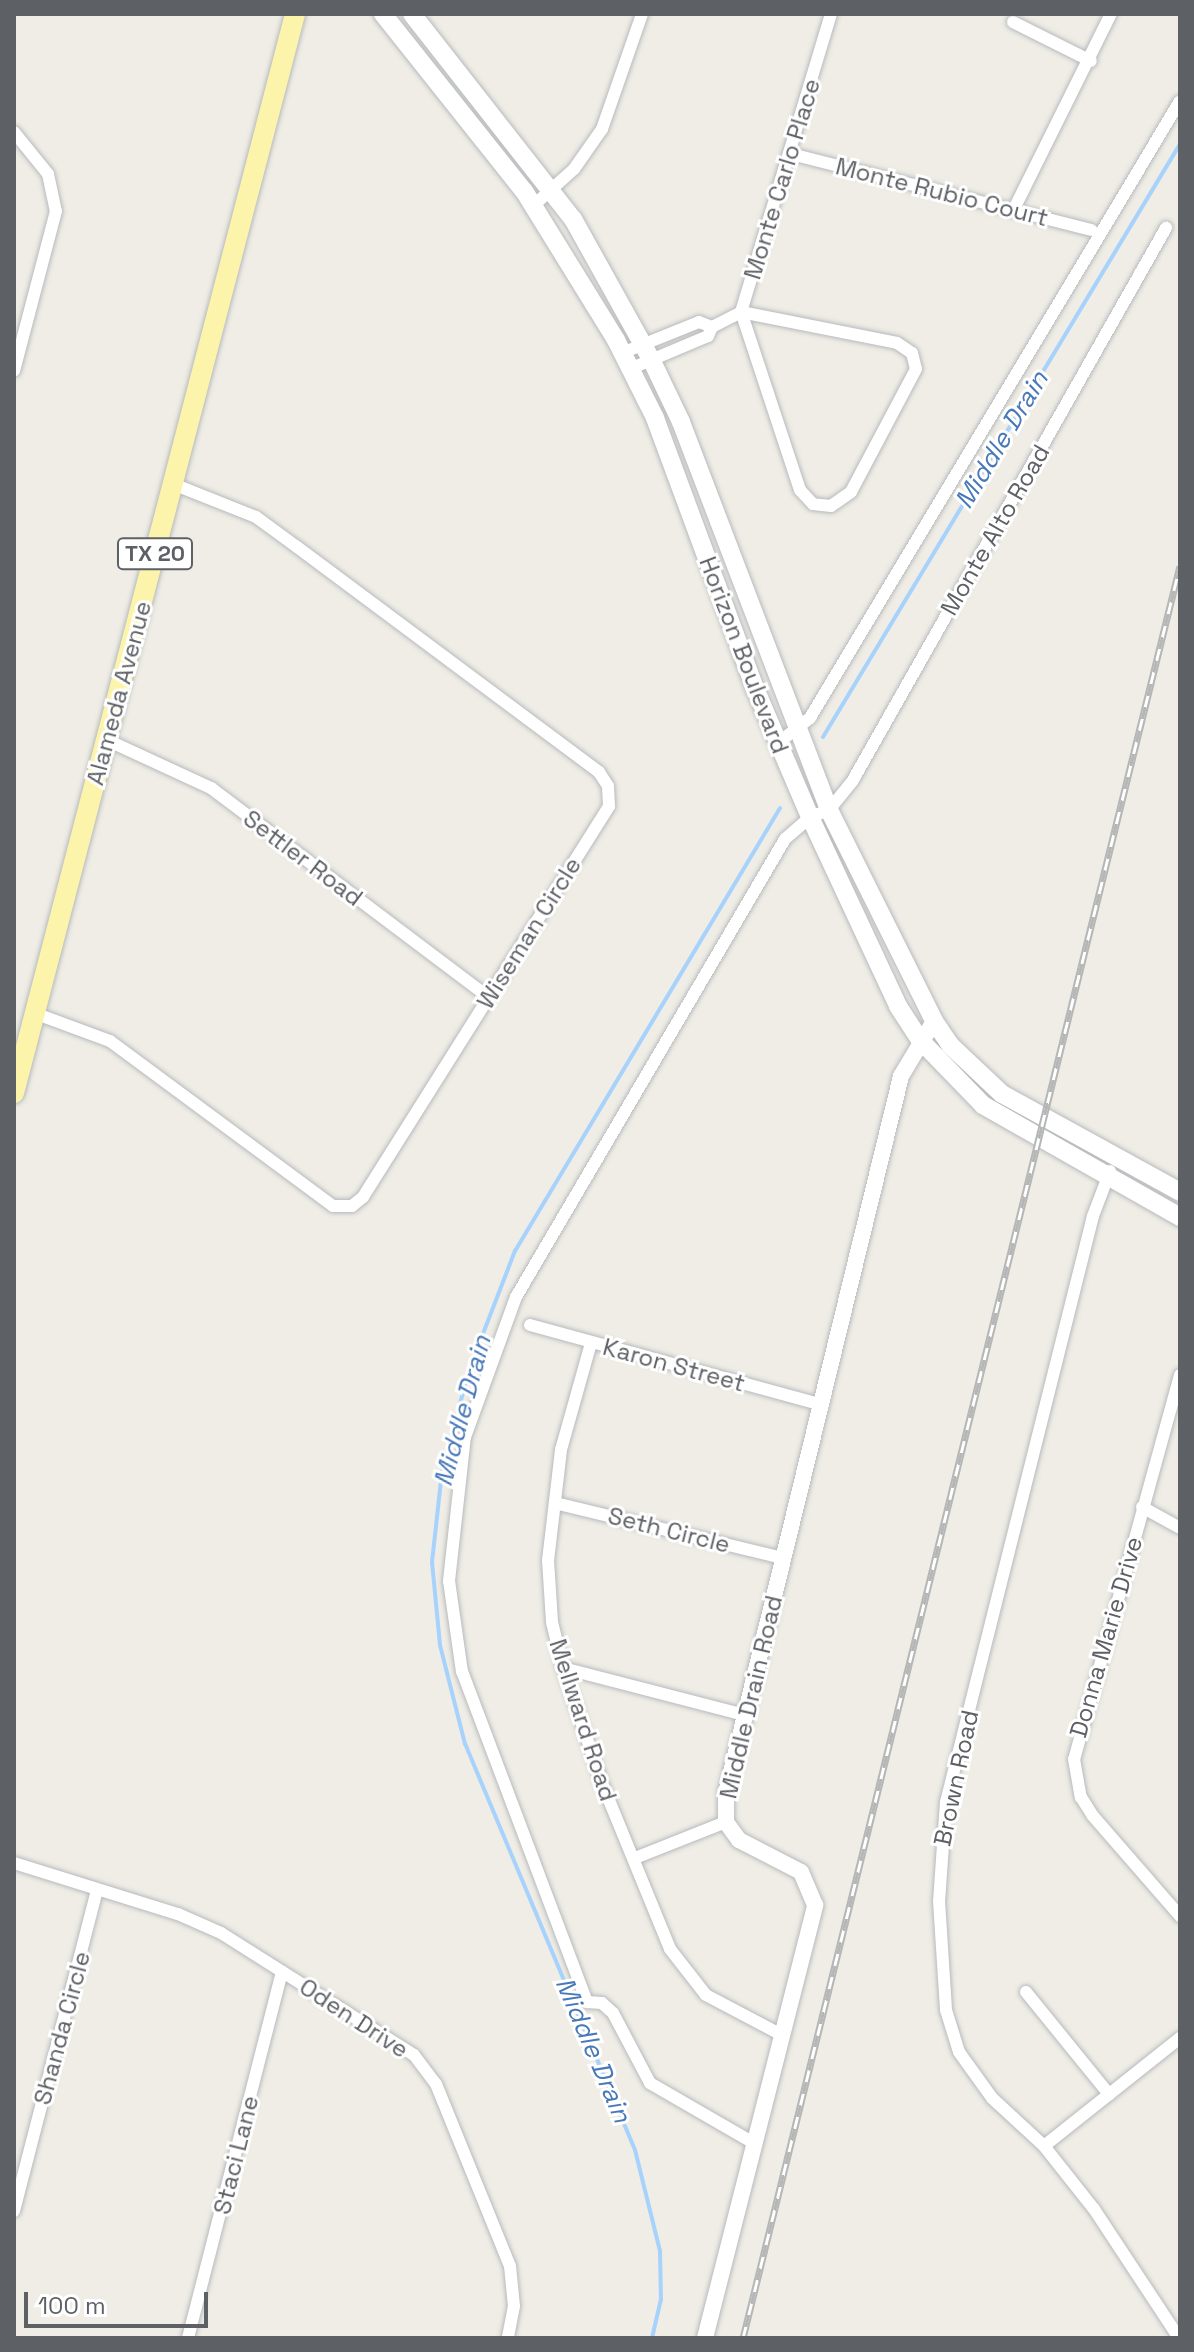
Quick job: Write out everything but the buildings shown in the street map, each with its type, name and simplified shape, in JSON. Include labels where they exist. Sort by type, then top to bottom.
[{"type":"main road","name":"Alameda Avenue","points":[[14,1093],[295,14]]},
{"type":"main road","name":"Horizon Boulevard","points":[[383,14],[534,205],[626,361],[655,418],[778,743],[810,817],[898,1006],[920,1040],[983,1105],[1180,1217]]},
{"type":"main road","name":"Horizon Boulevard","points":[[412,14],[573,219],[646,351],[681,422],[829,810],[934,1021],[950,1045],[1002,1094],[1180,1192]]},
{"type":"street","points":[[534,205],[550,192],[602,129],[642,14]]},
{"type":"street","name":"Monte Carlo Place","points":[[626,361],[646,351],[708,336],[712,327],[741,312],[831,14]]},
{"type":"street","points":[[1013,211],[1091,61],[1111,14]]},
{"type":"street","points":[[1013,22],[1091,61]]},
{"type":"street","points":[[778,743],[797,732],[826,691],[1180,101]]},
{"type":"street","points":[[14,132],[48,174],[56,211],[14,371]]},
{"type":"street","name":"Monte Rubio Court","points":[[791,154],[1092,230]]},
{"type":"street","name":"Monte Alto Road","points":[[829,810],[853,780],[1166,228]]},
{"type":"street","points":[[741,312],[897,343],[912,353],[916,369],[851,492],[831,506],[813,504],[800,490],[741,312]]},
{"type":"street","name":"Wiseman Circle","points":[[34,1013],[79,1026],[137,1057],[333,1206],[343,1208],[363,1197],[603,816],[610,796],[604,778],[256,517],[173,484]]},
{"type":"street","name":"Settler Road","points":[[107,740],[211,788],[488,997]]},
{"type":"street","points":[[752,2142],[650,2083],[613,2013],[602,2003],[587,2002],[462,1672],[449,1581],[465,1437],[516,1297],[766,868],[785,839],[810,817],[829,810]]},
{"type":"street","name":"Middle Drain Road","points":[[705,2338],[752,2142],[815,1905],[811,1886],[795,1866],[746,1845],[726,1822],[726,1793],[901,1076],[934,1021]]},
{"type":"street","name":"Brown Road","points":[[1116,1157],[1093,1216],[1006,1560],[940,1840],[939,1901],[952,2033],[977,2081],[1044,2146],[1094,2209],[1179,2338]]},
{"type":"street","name":"Karon Street","points":[[530,1325],[819,1404]]},
{"type":"street","name":"Mellward Road","points":[[591,1343],[561,1450],[555,1503],[548,1591],[563,1668],[597,1771],[670,1949],[687,1975],[709,1997],[780,2034]]},
{"type":"street","name":"Donna Marie Drive","points":[[1180,1375],[1076,1743],[1075,1776],[1093,1816],[1180,1916]]},
{"type":"street","name":"Seth Circle","points":[[555,1503],[782,1558]]},
{"type":"street","points":[[1142,1507],[1180,1528]]},
{"type":"street","points":[[563,1668],[745,1715]]},
{"type":"street","points":[[635,1858],[726,1822]]},
{"type":"street","name":"Oden Drive","points":[[14,1863],[178,1914],[221,1933],[402,2046],[436,2084],[510,2266],[514,2306],[508,2338]]},
{"type":"street","name":"Shanda Circle","points":[[14,2211],[97,1891]]},
{"type":"street","name":"Staci Lane","points":[[188,2338],[282,1972]]},
{"type":"street","points":[[1026,1992],[1109,2094]]},
{"type":"street","points":[[1044,2146],[1180,2038]]},
{"type":"waterway","name":"Middle Drain","points":[[823,737],[1180,144]]},
{"type":"waterway","name":"Middle Drain","points":[[652,2338],[661,2300],[660,2251],[635,2150],[465,1744],[440,1645],[432,1562],[442,1471],[469,1370],[515,1251],[780,808]]},
{"type":"railway","points":[[743,2338],[1180,566]]}]
